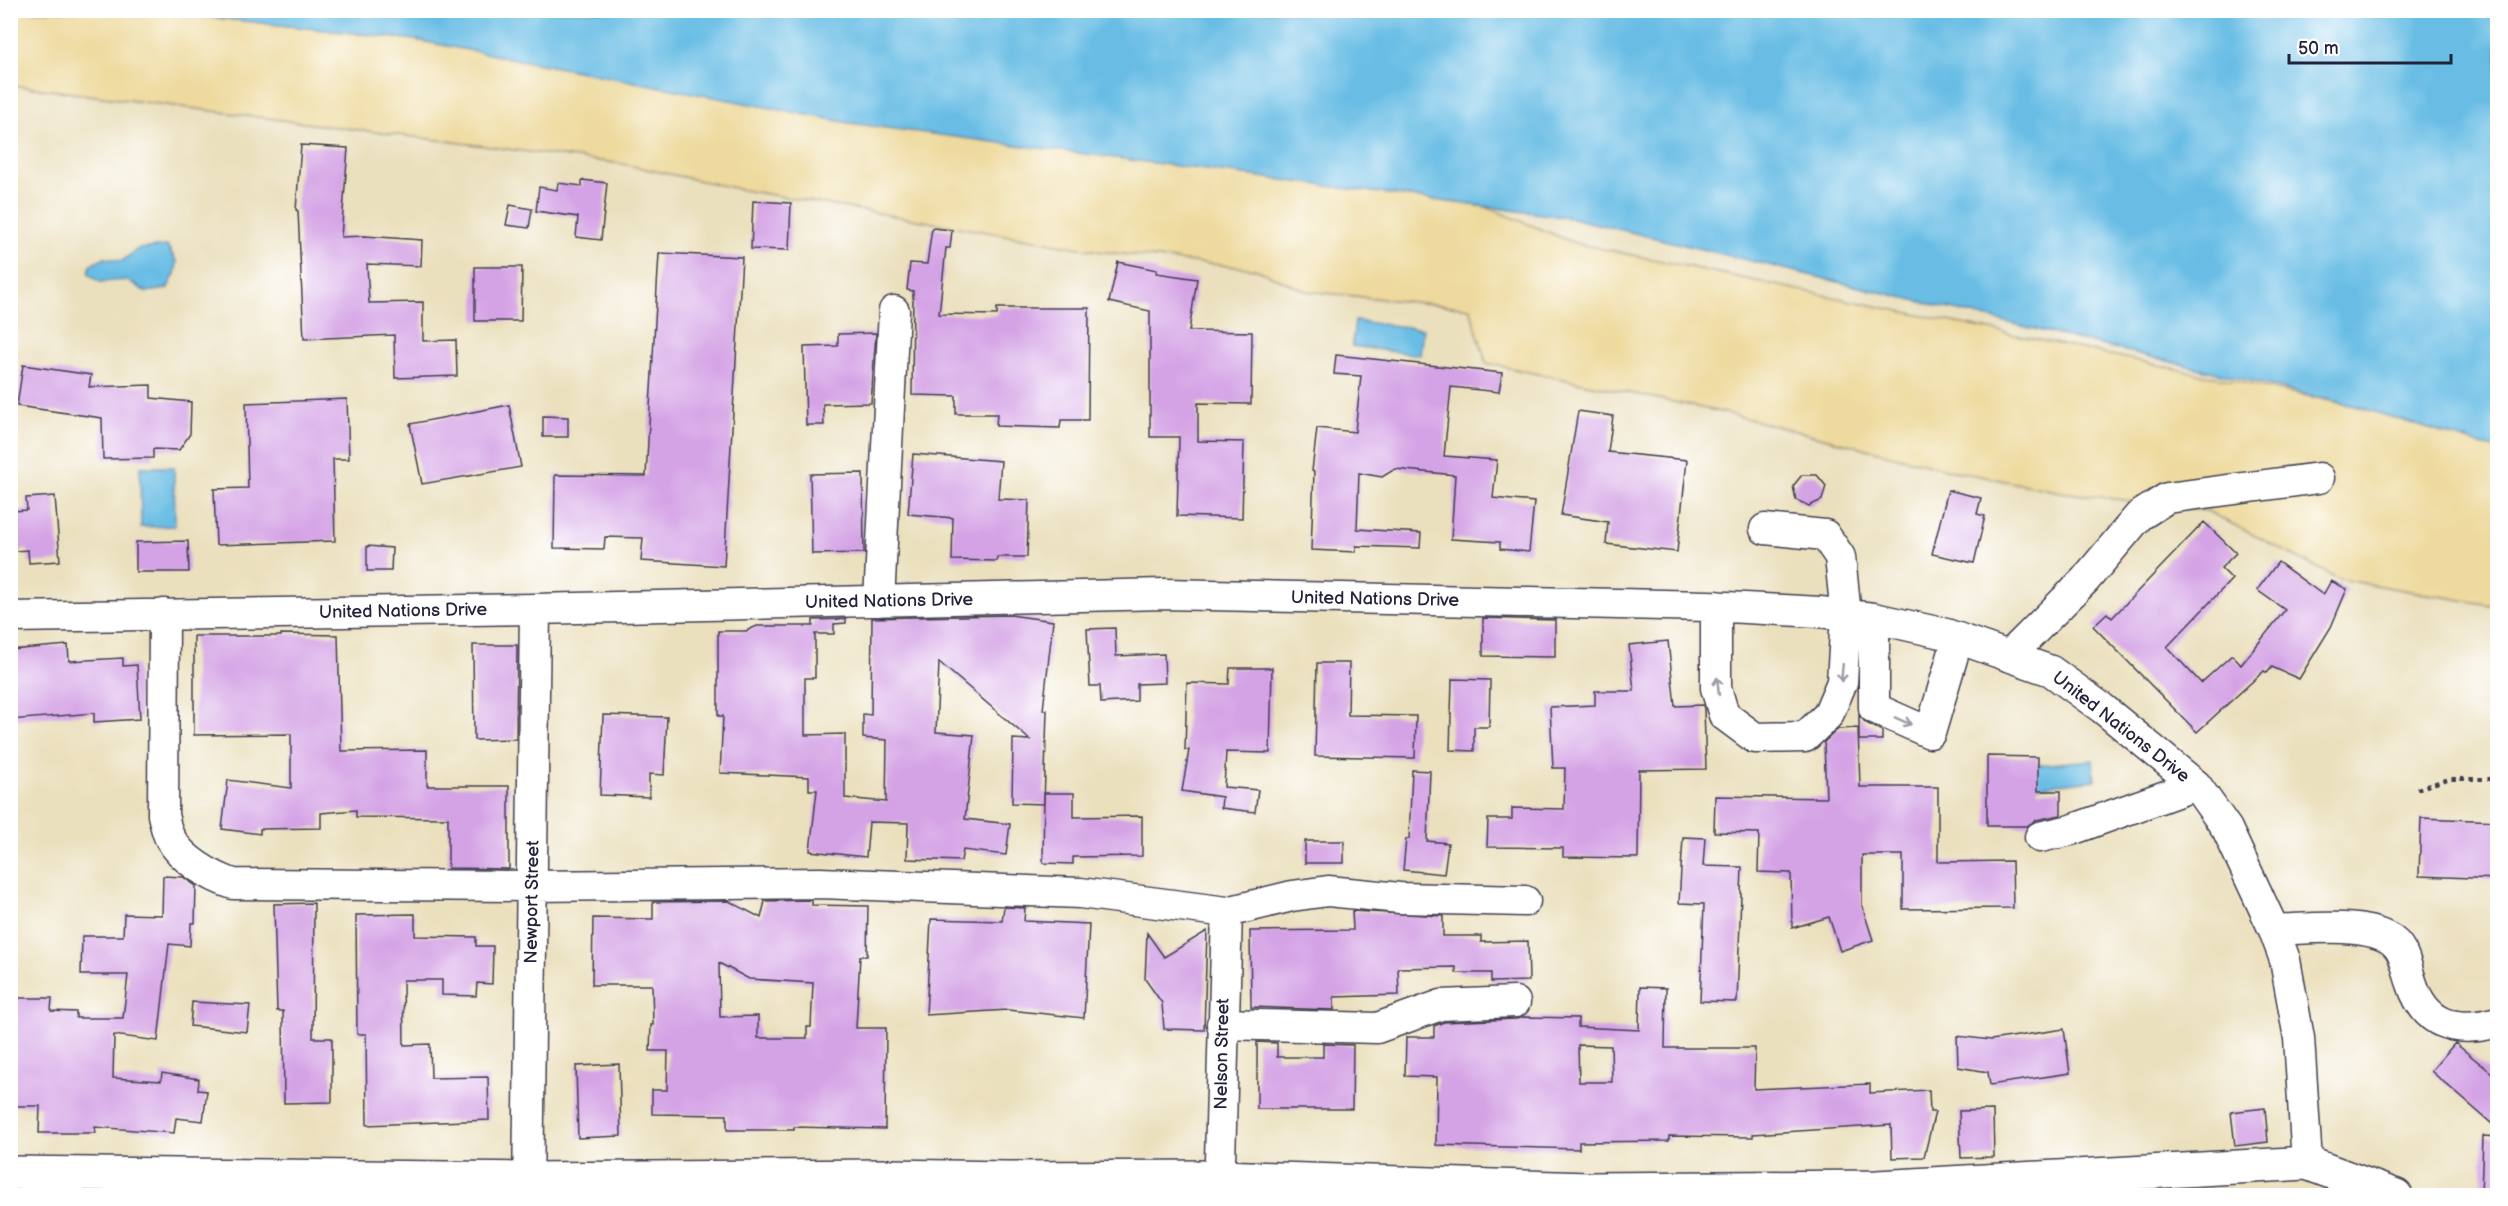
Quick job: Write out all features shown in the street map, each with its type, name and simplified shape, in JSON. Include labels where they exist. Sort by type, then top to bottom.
[{"type":"main road","points":[[10,1173],[146,1186],[890,1186],[1006,1178],[1219,1186],[1877,1191],[2307,1163],[2396,1196]]},
{"type":"street","points":[[879,601],[894,311]]},
{"type":"street","points":[[2010,655],[2085,580],[2139,516],[2167,498],[2319,478]]},
{"type":"street","points":[[1765,529],[1825,535],[1840,557],[1860,617],[1874,708],[1930,733],[1958,638]]},
{"type":"street","name":"United Nations Drive","points":[[10,617],[535,609],[1164,594],[1716,606],[1860,617],[1958,638],[2051,671],[2102,708],[2196,785],[2227,830],[2274,930],[2284,960],[2299,1038],[2307,1163]]},
{"type":"street","points":[[1716,606],[1716,688],[1724,715],[1755,738],[1805,737],[1828,715],[1842,682],[1860,617]]},
{"type":"street","name":"Newport Street","points":[[528,1187],[535,609]]},
{"type":"street","points":[[164,614],[163,815],[170,838],[184,854],[212,877],[233,884],[532,886],[820,883],[1080,893],[1227,912],[1292,896],[1328,891],[1400,898],[1525,901]]},
{"type":"street","points":[[2040,837],[2071,830],[2196,785]]},
{"type":"street","name":"Nelson Street","points":[[1219,1186],[1227,912]]},
{"type":"street","points":[[2274,930],[2350,927],[2389,938],[2401,951],[2408,964],[2411,981],[2431,1015],[2450,1026],[2474,1028],[2498,1022]]},
{"type":"street","points":[[1222,1024],[1377,1028],[1441,1005],[1515,1002]]},
{"type":"path","points":[[2417,789],[2448,779],[2498,779]]},
{"type":"sand","points":[[11,11],[154,11],[416,40],[753,104],[1020,145],[1486,207],[1575,243],[2359,407],[2497,450],[2497,606],[2339,579],[2207,511],[2061,492],[1954,471],[1721,412],[1486,363],[1470,308],[1306,291],[1255,269],[1104,252],[743,190],[623,164],[11,85]]},
{"type":"water","points":[[154,11],[2497,11],[2497,450],[2359,407],[1572,218],[849,123],[416,40]]},
{"type":"water","points":[[167,246],[177,262],[175,274],[167,289],[146,292],[127,280],[100,282],[89,274],[90,265],[105,258],[122,261],[138,249]]},
{"type":"water","points":[[1355,321],[1423,329],[1420,355],[1352,346]]},
{"type":"water","points":[[140,467],[174,467],[175,526],[141,527]]},
{"type":"water","points":[[2093,760],[2095,780],[2029,787],[2027,766]]},
{"type":"building","points":[[301,145],[348,148],[341,237],[365,236],[422,240],[421,266],[367,264],[369,303],[423,302],[423,341],[456,340],[457,376],[395,378],[394,335],[304,339],[298,211],[296,210]]},
{"type":"building","points":[[582,180],[607,183],[601,240],[576,237],[578,217],[536,211],[539,187],[557,190],[558,183],[582,186]]},
{"type":"building","points":[[753,201],[791,203],[789,250],[751,249]]},
{"type":"building","points":[[510,205],[532,209],[529,228],[506,225]]},
{"type":"building","points":[[932,228],[952,230],[950,248],[946,248],[939,314],[997,315],[997,308],[1089,308],[1088,420],[1061,420],[1060,428],[996,426],[997,414],[956,414],[956,396],[912,395],[913,291],[907,290],[910,263],[927,264]]},
{"type":"building","points":[[659,253],[742,257],[724,566],[641,561],[643,538],[605,537],[604,549],[554,548],[555,475],[646,476]]},
{"type":"building","points":[[1118,262],[1157,270],[1156,273],[1197,279],[1189,331],[1252,332],[1251,404],[1198,403],[1198,441],[1244,442],[1242,518],[1177,516],[1179,437],[1150,437],[1150,311],[1109,302]]},
{"type":"building","points":[[475,267],[522,267],[521,321],[475,321]]},
{"type":"building","points":[[876,333],[871,403],[823,404],[824,425],[806,425],[804,347],[838,346],[838,334]]},
{"type":"building","points":[[1336,355],[1502,373],[1499,392],[1451,387],[1444,456],[1497,460],[1493,498],[1534,502],[1529,552],[1500,549],[1500,542],[1451,539],[1455,475],[1395,469],[1382,477],[1359,473],[1357,529],[1421,533],[1420,548],[1356,546],[1356,552],[1311,550],[1314,472],[1312,471],[1317,428],[1355,432],[1361,376],[1334,374]]},
{"type":"building","points":[[23,365],[91,375],[89,387],[151,385],[151,398],[191,402],[190,434],[179,450],[153,449],[153,458],[103,459],[102,418],[17,406]]},
{"type":"building","points":[[347,399],[349,459],[333,459],[335,541],[216,545],[214,489],[248,488],[246,403]]},
{"type":"building","points":[[509,405],[521,467],[422,484],[410,424]]},
{"type":"building","points":[[1578,411],[1613,416],[1608,452],[1687,460],[1677,552],[1606,544],[1608,522],[1561,515]]},
{"type":"building","points":[[543,416],[568,417],[568,437],[543,437]]},
{"type":"building","points":[[913,454],[1001,461],[998,499],[1029,500],[1027,557],[997,557],[997,561],[952,560],[953,518],[908,514]]},
{"type":"building","points":[[863,473],[864,553],[812,554],[810,474]]},
{"type":"building","points":[[1802,475],[1817,475],[1826,486],[1822,500],[1809,506],[1796,500],[1793,486]]},
{"type":"building","points":[[1948,490],[1981,498],[1977,514],[1985,516],[1974,563],[1932,554]]},
{"type":"building","points":[[55,496],[60,561],[29,563],[28,550],[14,551],[11,511],[27,510],[26,498]]},
{"type":"building","points":[[2204,522],[2236,553],[2221,568],[2232,579],[2167,647],[2201,683],[2232,655],[2241,665],[2285,610],[2257,590],[2278,562],[2323,595],[2331,581],[2347,589],[2331,627],[2299,679],[2272,667],[2267,673],[2264,671],[2197,732],[2093,626],[2107,613],[2112,618]]},
{"type":"building","points":[[188,541],[189,572],[136,572],[136,542]]},
{"type":"building","points":[[367,546],[392,548],[391,571],[367,571]]},
{"type":"building","points":[[1010,615],[1053,621],[1043,710],[1047,710],[1044,804],[1012,803],[1013,739],[1030,740],[939,662],[936,732],[974,735],[965,819],[1010,824],[1006,855],[963,850],[961,861],[907,859],[908,823],[869,822],[866,857],[810,851],[817,790],[809,790],[809,777],[720,773],[723,716],[718,716],[718,631],[746,631],[757,626],[813,626],[813,620],[846,619],[846,623],[834,624],[834,634],[815,634],[815,678],[805,678],[805,735],[845,734],[845,798],[886,802],[887,740],[863,738],[863,714],[871,715],[872,618]]},
{"type":"building","points":[[1483,618],[1555,620],[1555,657],[1483,656]]},
{"type":"building","points":[[1115,628],[1116,656],[1164,654],[1165,683],[1137,684],[1137,701],[1101,703],[1100,686],[1090,686],[1087,629]]},
{"type":"building","points":[[281,634],[338,635],[341,751],[427,750],[427,786],[509,786],[509,869],[448,868],[448,818],[356,817],[356,810],[321,813],[321,828],[260,829],[260,834],[222,829],[228,780],[291,788],[291,734],[194,735],[194,636],[281,636]]},
{"type":"building","points":[[1668,641],[1675,706],[1703,705],[1706,769],[1639,770],[1638,858],[1563,857],[1563,848],[1487,847],[1488,819],[1512,819],[1512,808],[1564,809],[1565,768],[1553,768],[1550,707],[1595,705],[1595,691],[1634,691],[1629,645]]},
{"type":"building","points":[[68,645],[69,661],[123,658],[123,666],[137,665],[140,719],[94,722],[94,713],[10,720],[10,650]]},
{"type":"building","points":[[473,645],[517,645],[516,739],[474,740]]},
{"type":"building","points":[[1317,663],[1349,663],[1348,715],[1416,716],[1415,758],[1315,756]]},
{"type":"building","points":[[1230,668],[1272,668],[1270,753],[1226,752],[1224,787],[1258,790],[1255,812],[1221,808],[1222,797],[1182,791],[1189,750],[1185,750],[1187,683],[1229,684]]},
{"type":"building","points":[[1452,679],[1490,680],[1489,727],[1474,727],[1474,751],[1450,750]]},
{"type":"building","points":[[603,715],[667,717],[664,775],[649,774],[649,797],[600,795]]},
{"type":"building","points":[[1859,715],[1866,723],[1882,731],[1882,740],[1859,740]]},
{"type":"building","points":[[1858,728],[1860,787],[1938,787],[1938,862],[2012,861],[2013,908],[1903,909],[1903,855],[1862,855],[1862,906],[1873,940],[1840,951],[1829,917],[1792,928],[1791,873],[1758,872],[1759,833],[1714,832],[1715,796],[1826,798],[1824,742],[1838,729]]},
{"type":"building","points":[[1987,756],[2038,757],[2038,791],[2061,791],[2061,815],[2036,820],[2027,826],[1987,826]]},
{"type":"building","points":[[1412,770],[1430,771],[1427,841],[1448,843],[1444,874],[1403,870],[1406,839],[1409,839]]},
{"type":"building","points":[[1044,793],[1074,793],[1074,817],[1142,816],[1142,856],[1073,857],[1073,864],[1043,863]]},
{"type":"building","points":[[2421,818],[2498,821],[2498,879],[2419,876]]},
{"type":"building","points":[[1683,837],[1705,838],[1703,866],[1742,867],[1737,1002],[1700,1001],[1704,904],[1679,903]]},
{"type":"building","points":[[1305,841],[1344,841],[1344,863],[1305,863]]},
{"type":"building","points":[[163,876],[183,877],[196,886],[195,923],[191,923],[190,946],[169,944],[158,1041],[114,1035],[113,1078],[161,1081],[162,1073],[199,1079],[198,1090],[207,1091],[203,1121],[176,1118],[174,1133],[95,1127],[96,1133],[39,1133],[40,1106],[10,1106],[10,998],[52,998],[51,1011],[76,1012],[76,1018],[123,1018],[128,975],[81,975],[82,936],[123,936],[124,914],[162,915]]},
{"type":"building","points":[[812,900],[812,905],[868,906],[867,956],[860,956],[856,1028],[886,1028],[885,1129],[794,1127],[794,1130],[727,1130],[727,1115],[652,1114],[652,1090],[667,1090],[668,1051],[650,1051],[651,1025],[653,1025],[652,985],[592,985],[593,918],[653,919],[653,902],[729,901],[761,918],[765,901]],"holes":[[[719,963],[749,979],[813,983],[811,1027],[807,1027],[807,1038],[758,1038],[758,1016],[720,1017]]]},
{"type":"building","points":[[314,903],[313,1038],[332,1038],[332,1102],[284,1103],[283,1011],[277,1011],[274,904]]},
{"type":"building","points":[[1004,907],[1025,908],[1024,921],[1089,924],[1084,1018],[1008,1010],[926,1015],[931,919],[1002,921]]},
{"type":"building","points":[[1352,911],[1443,916],[1443,936],[1481,936],[1481,942],[1528,941],[1529,981],[1491,982],[1491,973],[1456,973],[1456,967],[1398,968],[1399,995],[1334,997],[1334,1010],[1251,1007],[1250,931],[1353,930]]},
{"type":"building","points":[[415,914],[415,936],[476,937],[476,946],[493,946],[492,984],[477,983],[476,996],[442,995],[442,980],[403,980],[404,1045],[430,1044],[431,1078],[488,1077],[489,1120],[367,1125],[366,1034],[357,1034],[356,915]]},
{"type":"building","points":[[1207,931],[1204,1030],[1164,1029],[1162,1003],[1145,979],[1147,933],[1164,957]]},
{"type":"building","points":[[1640,987],[1666,988],[1665,1048],[1755,1048],[1754,1089],[1870,1084],[1870,1093],[1929,1090],[1930,1112],[1935,1112],[1924,1157],[1892,1158],[1891,1125],[1753,1134],[1753,1137],[1669,1136],[1669,1141],[1579,1142],[1579,1149],[1436,1145],[1437,1077],[1405,1076],[1406,1037],[1434,1037],[1434,1026],[1444,1022],[1524,1017],[1578,1018],[1578,1027],[1639,1030]],"holes":[[[1578,1045],[1611,1046],[1612,1082],[1579,1082]]]},
{"type":"building","points":[[192,1002],[250,1005],[247,1032],[190,1026]]},
{"type":"building","points":[[2064,1029],[2070,1073],[1990,1085],[1988,1072],[1958,1067],[1957,1036],[1991,1040]]},
{"type":"building","points":[[1257,1042],[1277,1043],[1277,1057],[1323,1057],[1323,1044],[1353,1045],[1352,1109],[1257,1109]]},
{"type":"building","points":[[2455,1043],[2498,1078],[2498,1129],[2431,1071]]},
{"type":"building","points":[[619,1064],[621,1136],[578,1138],[576,1066]]},
{"type":"building","points":[[2265,1108],[2268,1142],[2235,1146],[2231,1112]]},
{"type":"building","points":[[1993,1110],[1994,1157],[1961,1158],[1959,1111]]},
{"type":"building","points":[[2483,1136],[2498,1137],[2498,1196],[2481,1196]]}]
